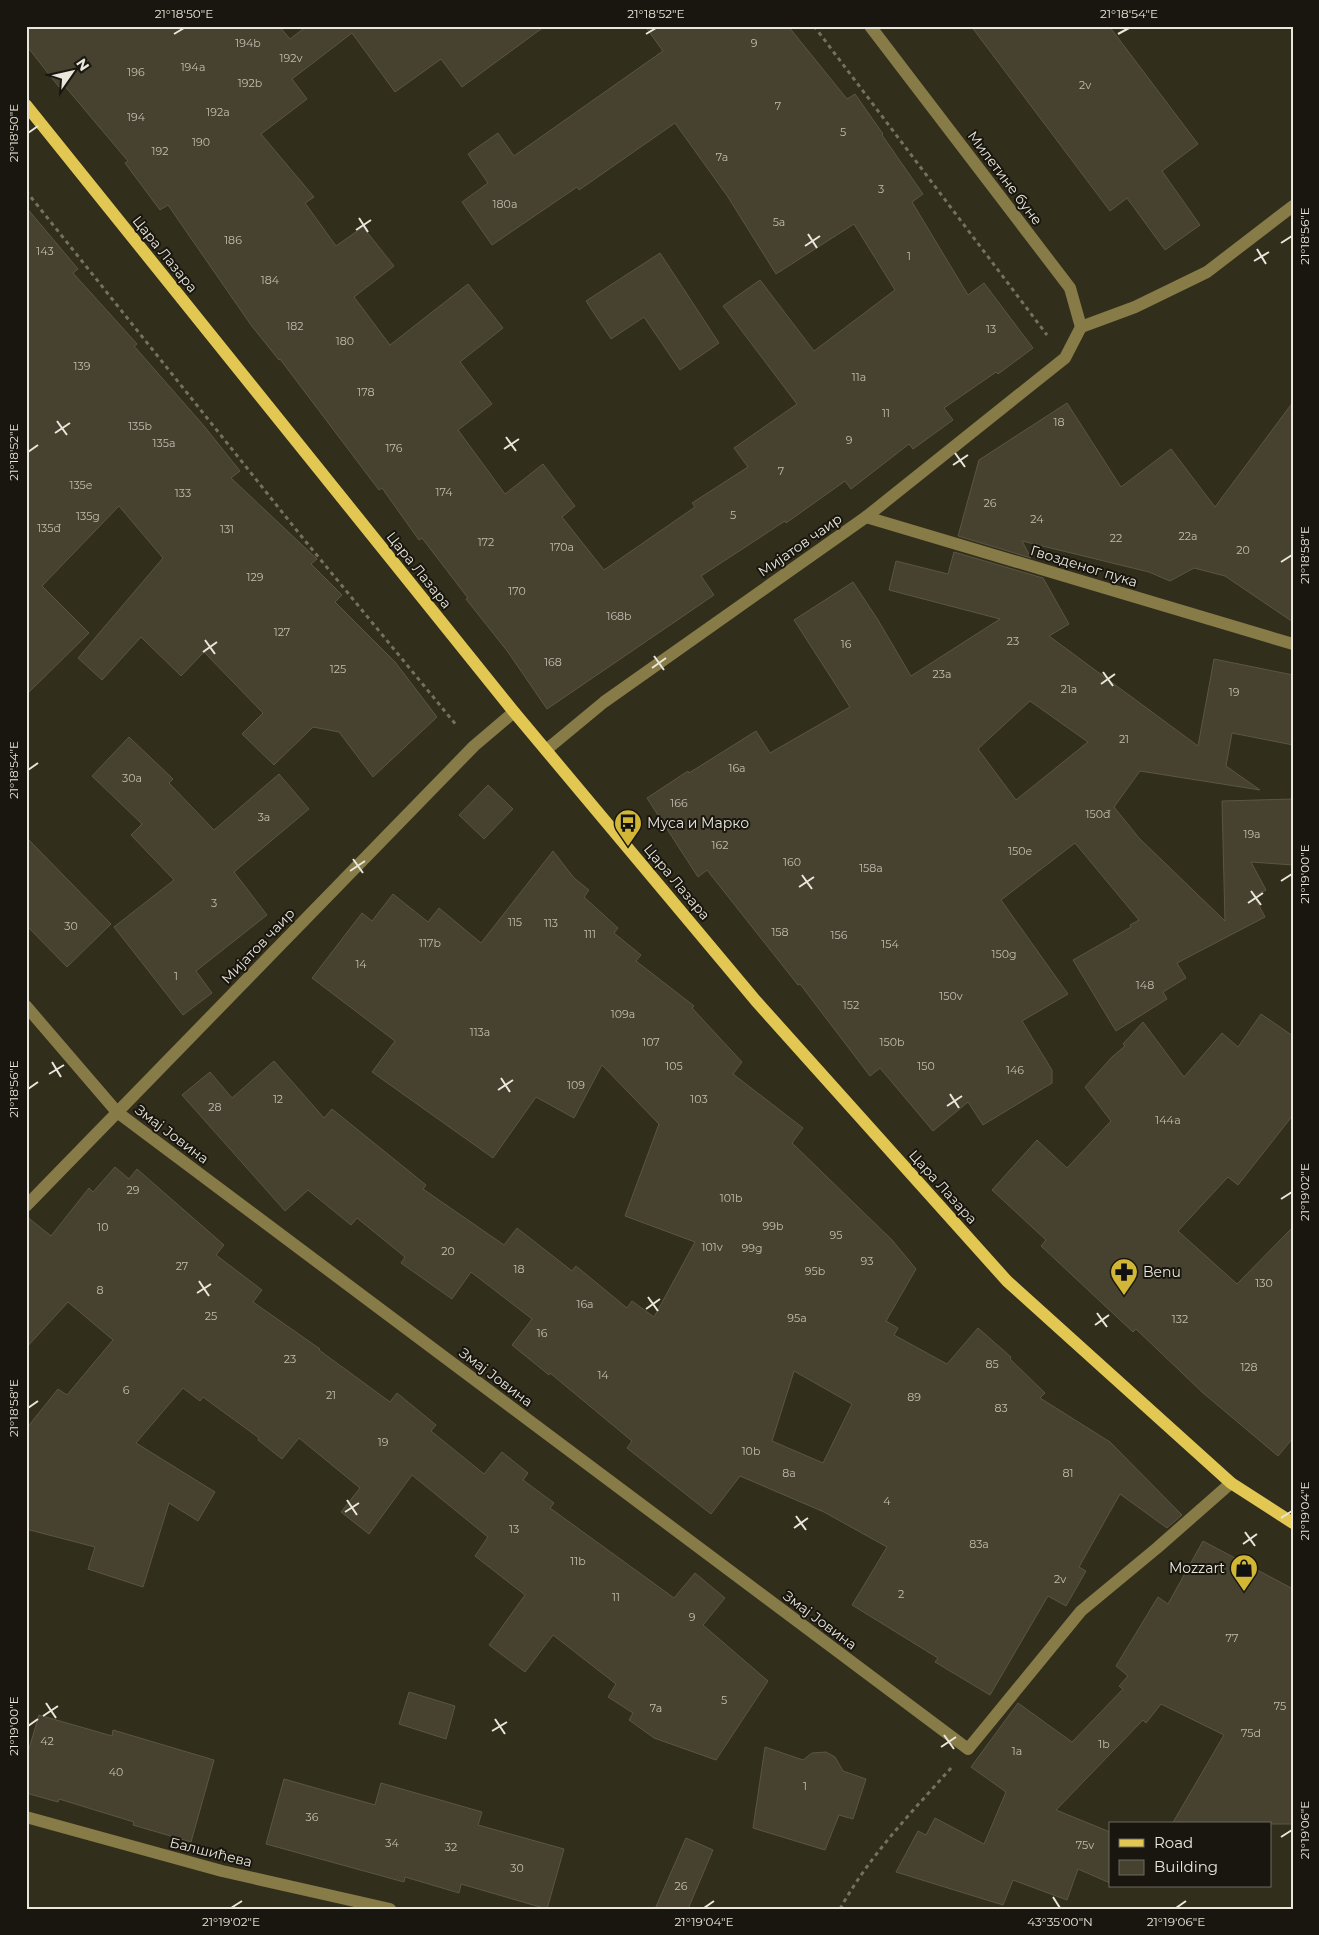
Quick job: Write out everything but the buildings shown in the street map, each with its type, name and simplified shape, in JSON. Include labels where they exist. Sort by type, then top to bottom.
[{"type":"main road","name":"Цара Лазара","points":[[26,105],[514,712],[756,1001],[1007,1281],[1231,1483],[1293,1523]]},
{"type":"street","name":"Милетине буне","points":[[870,26],[1070,288],[1081,327]]},
{"type":"street","points":[[1065,358],[1081,327],[1134,307],[1207,272],[1293,206]]},
{"type":"street","name":"Мијатов чаир","points":[[546,750],[604,702],[866,517],[1065,358]]},
{"type":"street","name":"Гвозденог пука","points":[[866,517],[1293,644]]},
{"type":"street","name":"Мијатов чаир","points":[[26,1206],[474,746],[514,712]]},
{"type":"street","name":"Змај Јовина","points":[[26,1006],[118,1112],[968,1749]]},
{"type":"street","points":[[968,1749],[1081,1611],[1231,1483]]},
{"type":"street","name":"Балшићева","points":[[26,1818],[222,1871],[390,1909]]},
{"type":"path","points":[[814,26],[1065,358]]},
{"type":"path","points":[[26,191],[302,537],[474,746]]},
{"type":"path","points":[[840,1909],[854,1883],[893,1834],[968,1749]]},
{"type":"place","name":"Муса и Марко","points":[[628,847]]},
{"type":"place","name":"Benu","points":[[1124,1296]]},
{"type":"place","name":"Mozzart","points":[[1244,1592]]}]
